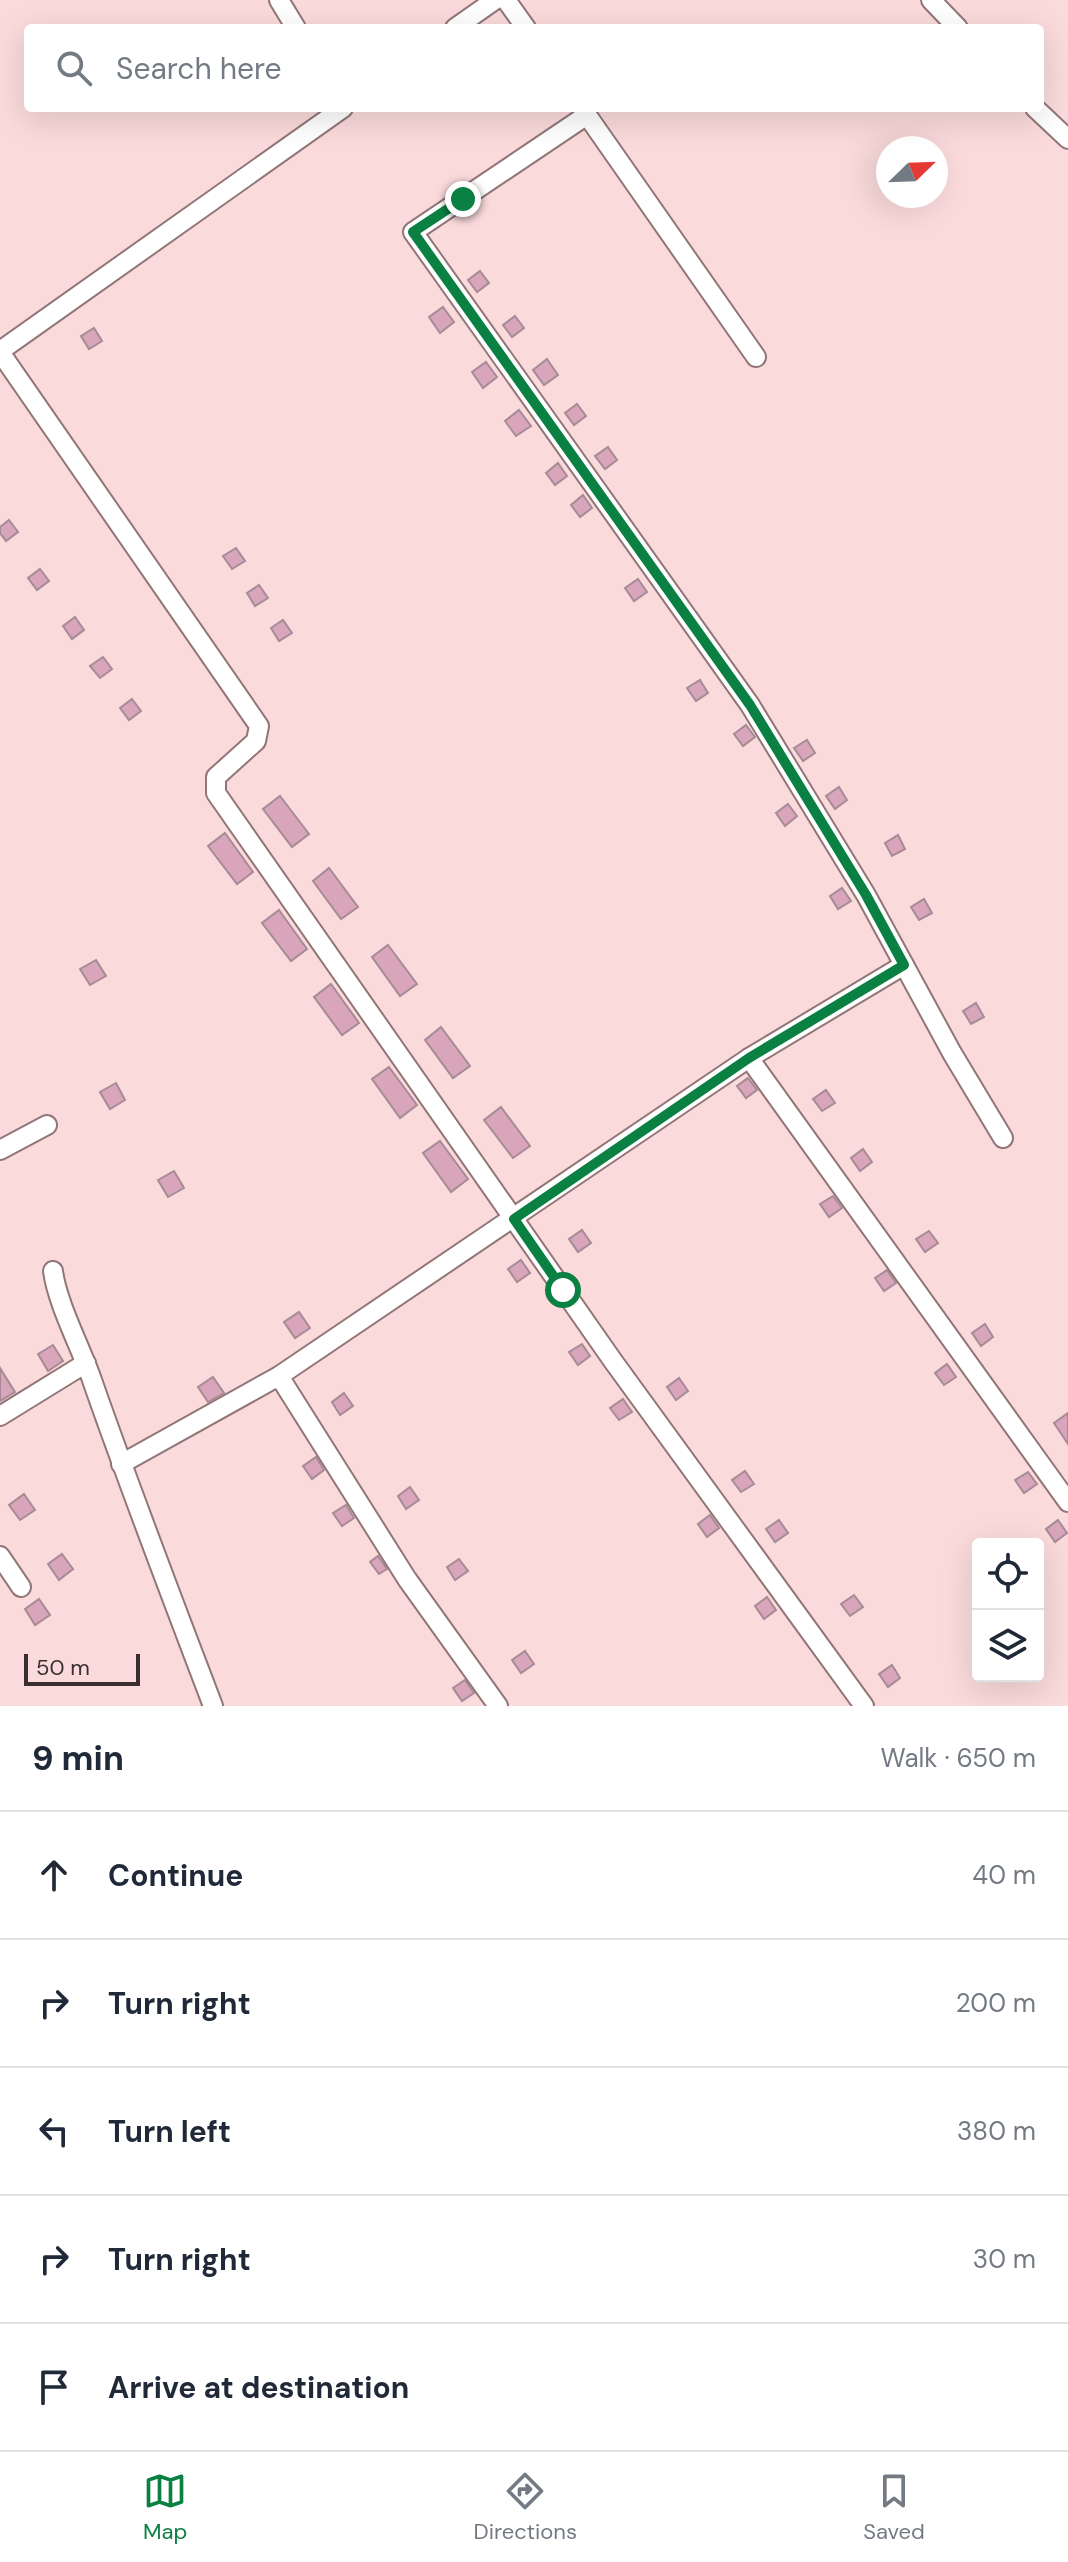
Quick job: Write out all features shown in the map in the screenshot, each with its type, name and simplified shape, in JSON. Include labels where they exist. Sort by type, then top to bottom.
[{"type":"street","points":[[279,0],[294,24]]},
{"type":"street","points":[[461,24],[495,0]]},
{"type":"street","points":[[506,0],[523,24]]},
{"type":"street","points":[[931,0],[954,24]]},
{"type":"street","points":[[337,112],[0,352],[259,726],[256,741],[216,777],[216,793],[514,1219],[864,1706]]},
{"type":"street","points":[[756,357],[585,112],[413,232],[750,705],[866,895],[952,1053],[1003,1138]]},
{"type":"street","points":[[1039,112],[1068,139]]},
{"type":"street","points":[[121,1464],[279,1376],[749,1058],[904,965]]},
{"type":"street","points":[[749,1058],[1068,1502]]},
{"type":"street","points":[[0,1150],[47,1125]]},
{"type":"street","points":[[53,1271],[55,1285],[213,1706]]},
{"type":"street","points":[[0,1416],[86,1363]]},
{"type":"street","points":[[279,1376],[407,1579],[498,1706]]},
{"type":"street","points":[[0,1556],[21,1587]]},
{"type":"building","points":[[480,271],[489,283],[477,292],[468,280]]},
{"type":"building","points":[[443,307],[454,322],[440,333],[429,317]]},
{"type":"building","points":[[515,316],[524,328],[512,337],[503,325]]},
{"type":"building","points":[[94,328],[102,341],[89,349],[81,336]]},
{"type":"building","points":[[547,359],[558,375],[544,385],[533,370]]},
{"type":"building","points":[[486,362],[497,377],[483,388],[472,372]]},
{"type":"building","points":[[577,404],[586,416],[574,425],[565,413]]},
{"type":"building","points":[[519,410],[531,426],[516,436],[505,421]]},
{"type":"building","points":[[608,447],[617,460],[605,469],[595,456]]},
{"type":"building","points":[[558,463],[567,476],[555,485],[546,473]]},
{"type":"building","points":[[583,495],[592,508],[580,517],[571,505]]},
{"type":"building","points":[[9,520],[18,532],[6,541],[0,527]]},
{"type":"building","points":[[236,548],[245,561],[232,569],[223,556]]},
{"type":"building","points":[[40,569],[49,581],[37,590],[28,578]]},
{"type":"building","points":[[638,579],[647,592],[634,601],[625,588]]},
{"type":"building","points":[[259,585],[268,598],[255,606],[247,593]]},
{"type":"building","points":[[75,617],[84,630],[72,639],[63,626]]},
{"type":"building","points":[[283,620],[292,633],[279,641],[271,628]]},
{"type":"building","points":[[103,657],[112,669],[100,678],[90,666]]},
{"type":"building","points":[[700,680],[708,693],[696,701],[687,688]]},
{"type":"building","points":[[132,699],[141,711],[129,720],[120,708]]},
{"type":"building","points":[[746,725],[755,737],[743,746],[734,734]]},
{"type":"building","points":[[807,740],[815,753],[803,761],[794,748]]},
{"type":"building","points":[[839,787],[847,800],[835,809],[826,796]]},
{"type":"building","points":[[280,796],[309,834],[292,847],[263,809]]},
{"type":"building","points":[[788,804],[797,816],[785,826],[776,813]]},
{"type":"building","points":[[225,833],[253,872],[237,884],[208,846]]},
{"type":"building","points":[[898,835],[905,849],[892,856],[885,843]]},
{"type":"building","points":[[329,868],[358,907],[341,919],[313,881]]},
{"type":"building","points":[[842,888],[851,901],[838,909],[830,896]]},
{"type":"building","points":[[924,899],[932,913],[919,920],[911,907]]},
{"type":"building","points":[[279,910],[307,949],[291,961],[262,923]]},
{"type":"building","points":[[388,945],[417,984],[400,996],[372,957]]},
{"type":"building","points":[[96,960],[106,976],[90,985],[80,969]]},
{"type":"building","points":[[331,984],[359,1023],[342,1035],[314,997]]},
{"type":"building","points":[[976,1003],[984,1017],[971,1024],[963,1011]]},
{"type":"building","points":[[441,1027],[470,1066],[453,1078],[425,1040]]},
{"type":"building","points":[[389,1067],[417,1105],[400,1118],[372,1079]]},
{"type":"building","points":[[748,1078],[757,1090],[746,1098],[737,1086]]},
{"type":"building","points":[[116,1083],[125,1100],[110,1109],[100,1092]]},
{"type":"building","points":[[826,1090],[835,1103],[822,1111],[813,1099]]},
{"type":"building","points":[[501,1107],[530,1146],[513,1158],[484,1120]]},
{"type":"building","points":[[440,1141],[468,1179],[451,1192],[423,1153]]},
{"type":"building","points":[[863,1149],[872,1162],[860,1171],[851,1158]]},
{"type":"building","points":[[174,1171],[184,1188],[168,1197],[158,1180]]},
{"type":"building","points":[[833,1196],[842,1208],[829,1217],[820,1204]]},
{"type":"building","points":[[582,1230],[591,1243],[578,1252],[569,1239]]},
{"type":"building","points":[[929,1231],[938,1243],[925,1252],[916,1239]]},
{"type":"building","points":[[521,1260],[530,1273],[517,1282],[508,1269]]},
{"type":"building","points":[[887,1270],[896,1283],[884,1291],[875,1278]]},
{"type":"building","points":[[299,1312],[310,1328],[295,1338],[284,1322]]},
{"type":"building","points":[[985,1324],[993,1337],[981,1346],[972,1333]]},
{"type":"building","points":[[582,1344],[590,1356],[578,1365],[569,1352]]},
{"type":"building","points":[[53,1345],[63,1361],[48,1371],[38,1354]]},
{"type":"building","points":[[947,1364],[956,1377],[944,1385],[935,1373]]},
{"type":"building","points":[[0,1368],[15,1392],[0,1401]]},
{"type":"building","points":[[213,1377],[224,1393],[208,1402],[198,1387]]},
{"type":"building","points":[[679,1378],[688,1391],[676,1400],[667,1387]]},
{"type":"building","points":[[344,1393],[353,1406],[340,1415],[332,1402]]},
{"type":"building","points":[[623,1399],[632,1412],[619,1420],[610,1408]]},
{"type":"building","points":[[1068,1413],[1068,1444],[1054,1423]]},
{"type":"building","points":[[316,1457],[324,1470],[312,1479],[303,1466]]},
{"type":"building","points":[[745,1471],[754,1484],[741,1492],[732,1480]]},
{"type":"building","points":[[1028,1472],[1037,1484],[1024,1493],[1015,1480]]},
{"type":"building","points":[[410,1487],[419,1500],[406,1509],[398,1496]]},
{"type":"building","points":[[24,1494],[35,1510],[20,1520],[9,1505]]},
{"type":"building","points":[[346,1505],[354,1518],[342,1526],[333,1513]]},
{"type":"building","points":[[710,1515],[719,1528],[707,1537],[698,1524]]},
{"type":"building","points":[[779,1520],[788,1533],[775,1542],[766,1529]]},
{"type":"building","points":[[1058,1520],[1067,1533],[1055,1542],[1046,1529]]},
{"type":"building","points":[[62,1554],[73,1569],[59,1580],[48,1564]]},
{"type":"building","points":[[378,1556],[387,1569],[379,1574],[370,1562]]},
{"type":"building","points":[[459,1559],[468,1571],[455,1580],[447,1567]]},
{"type":"building","points":[[854,1595],[863,1607],[850,1616],[841,1604]]},
{"type":"building","points":[[767,1597],[776,1610],[764,1619],[755,1606]]},
{"type":"building","points":[[39,1599],[50,1615],[35,1625],[25,1609]]},
{"type":"building","points":[[525,1651],[534,1664],[521,1673],[512,1660]]},
{"type":"building","points":[[892,1665],[900,1678],[888,1687],[879,1674]]},
{"type":"building","points":[[465,1680],[474,1693],[462,1701],[453,1688]]},
{"type":"route","points":[[463,199],[413,232],[750,705],[866,895],[904,965],[749,1058],[514,1219],[563,1290]]}]
